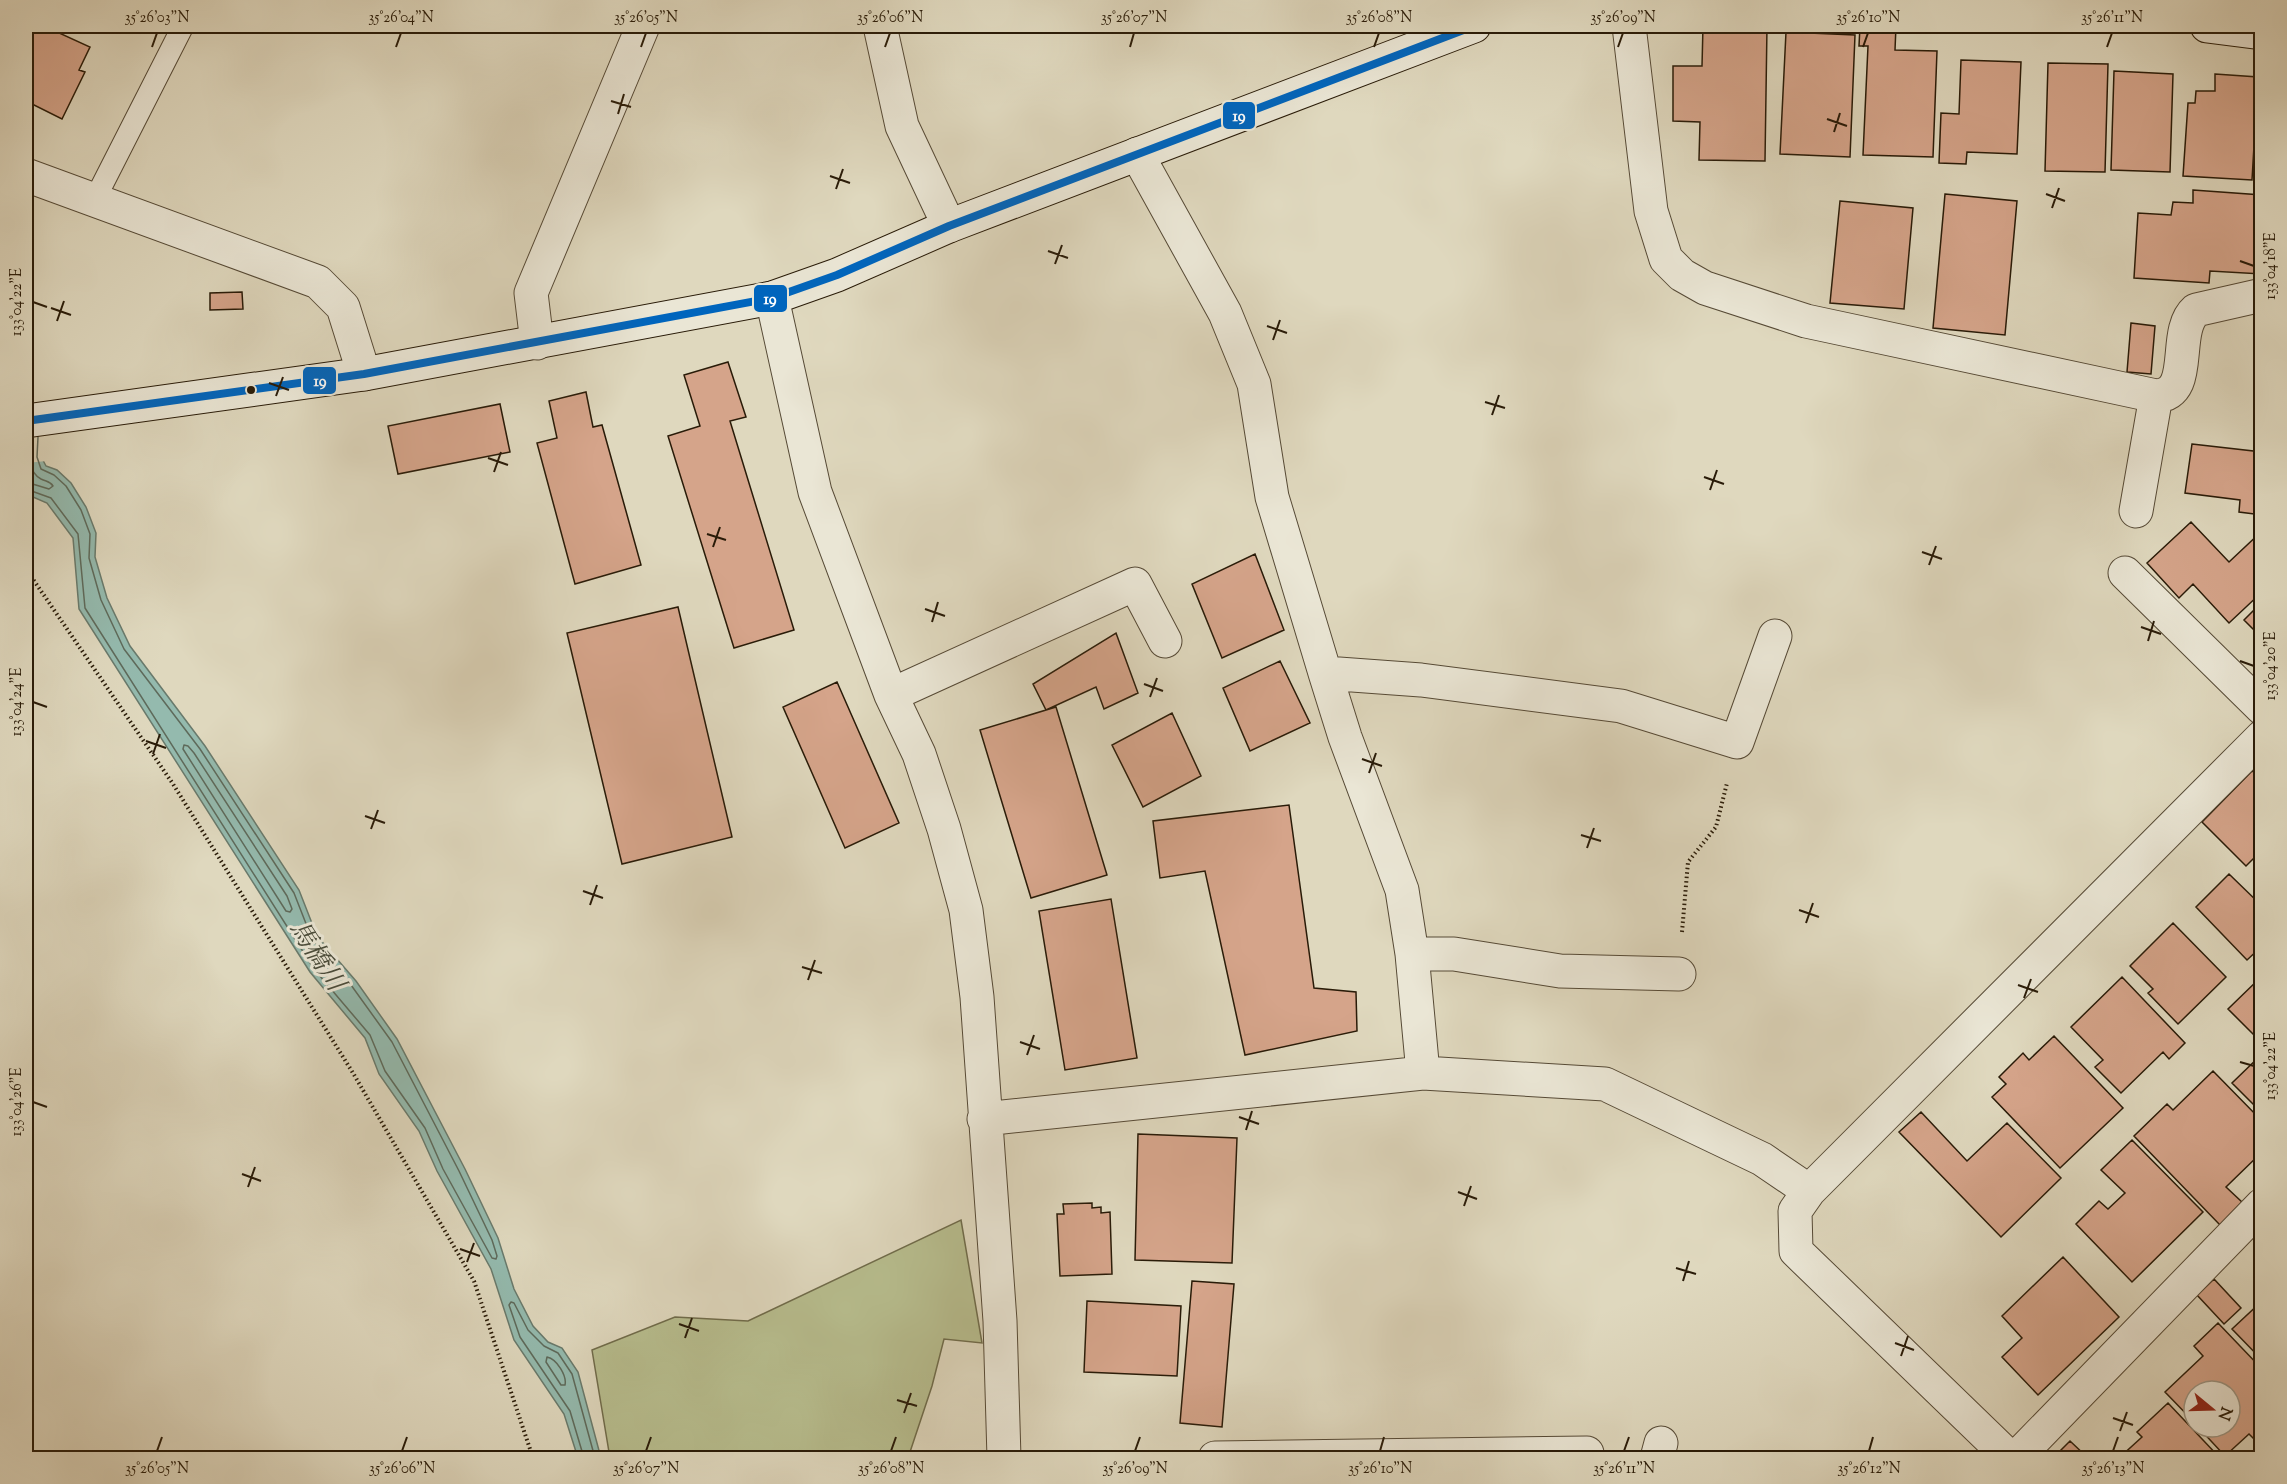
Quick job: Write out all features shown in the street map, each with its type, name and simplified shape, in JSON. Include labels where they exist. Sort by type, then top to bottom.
[{"type":"street","points":[[537,343],[531,293],[643,26]]},
{"type":"street","points":[[880,26],[902,126],[948,226]]},
{"type":"street","points":[[26,421],[364,374],[772,298],[837,275],[948,226],[1474,26]]},
{"type":"street","points":[[1629,26],[1651,211],[1666,259],[1682,274],[1705,288],[1806,321],[2156,396],[2163,396],[2173,390],[2179,380],[2188,316],[2196,310],[2262,295]]},
{"type":"street","points":[[2207,26],[2262,33]]},
{"type":"street","points":[[1137,154],[1225,313],[1254,384],[1272,497],[1345,737],[1402,890],[1412,954],[1423,1073]]},
{"type":"street","points":[[26,175],[318,282],[343,307],[364,374]]},
{"type":"street","points":[[772,298],[815,492],[891,695],[922,765],[944,829],[966,910],[977,997],[1000,1321],[1004,1458]]},
{"type":"street","points":[[2136,511],[2156,396]]},
{"type":"street","points":[[2125,573],[2262,708]]},
{"type":"street","points":[[891,695],[1135,584],[1165,641]]},
{"type":"street","points":[[1325,673],[1422,680],[1621,706],[1737,742],[1775,636]]},
{"type":"street","points":[[2010,1458],[1796,1251],[1795,1211],[1809,1191],[2262,737]]},
{"type":"street","points":[[1412,954],[1454,954],[1560,972],[1678,974]]},
{"type":"street","points":[[984,1119],[1423,1073],[1605,1083],[1762,1159],[1809,1191]]},
{"type":"street","points":[[2016,1458],[2262,1205]]},
{"type":"street","points":[[1215,1458],[1587,1454]]},
{"type":"lane","points":[[95,199],[183,26]]},
{"type":"path","points":[[26,569],[173,784],[353,1073],[474,1281],[533,1458]]},
{"type":"path","points":[[1678,974],[1688,862],[1716,826],[1737,742]]},
{"type":"green space","points":[[961,1220],[982,1343],[944,1339],[932,1386],[908,1458],[610,1458],[592,1350],[675,1317],[748,1321]]},
{"type":"water","name":"馬橋川","points":[[26,428],[46,466],[57,470],[71,483],[86,507],[96,533],[95,557],[107,598],[130,646],[205,746],[299,890],[317,936],[356,981],[397,1039],[465,1169],[498,1238],[514,1289],[533,1326],[548,1342],[562,1348],[578,1372],[601,1458],[578,1458],[564,1414],[514,1340],[491,1269],[437,1171],[419,1131],[379,1074],[365,1038],[310,972],[79,609],[73,538],[47,503],[26,494]]},
{"type":"pier","points":[[26,425],[49,425],[47,461],[26,463]]},
{"type":"building","points":[[26,26],[44,26],[90,47],[79,70],[85,72],[62,119],[26,101]]},
{"type":"building","points":[[1703,26],[1767,26],[1765,161],[1699,160],[1700,122],[1673,121],[1673,66],[1702,66]]},
{"type":"building","points":[[1860,26],[1896,26],[1895,50],[1937,51],[1933,157],[1863,155],[1868,46],[1859,46]]},
{"type":"building","points":[[1786,32],[1855,35],[1850,157],[1780,154]]},
{"type":"building","points":[[1961,60],[2021,62],[2017,154],[1967,152],[1966,164],[1939,163],[1941,113],[1959,114]]},
{"type":"building","points":[[2048,63],[2108,64],[2105,172],[2045,171]]},
{"type":"building","points":[[2114,71],[2173,74],[2170,172],[2111,170]]},
{"type":"building","points":[[2215,74],[2258,77],[2252,180],[2183,176],[2188,103],[2195,103],[2196,91],[2215,91]]},
{"type":"building","points":[[2193,190],[2262,195],[2262,274],[2210,271],[2209,283],[2134,278],[2138,213],[2171,215],[2173,202],[2193,203]]},
{"type":"building","points":[[1945,194],[2017,201],[2005,335],[1933,328]]},
{"type":"building","points":[[1840,201],[1913,208],[1904,309],[1830,303]]},
{"type":"building","points":[[242,292],[243,309],[210,310],[210,293]]},
{"type":"building","points":[[2131,323],[2155,326],[2151,374],[2127,372]]},
{"type":"building","points":[[728,362],[746,417],[730,421],[794,630],[734,648],[668,436],[700,426],[684,375]]},
{"type":"building","points":[[586,392],[593,427],[602,425],[641,565],[575,584],[537,443],[557,438],[549,401]]},
{"type":"building","points":[[500,404],[510,452],[398,474],[388,426]]},
{"type":"building","points":[[2192,444],[2262,452],[2262,515],[2239,512],[2240,500],[2185,493]]},
{"type":"building","points":[[2191,522],[2229,562],[2262,531],[2262,592],[2229,623],[2193,584],[2179,598],[2147,563]]},
{"type":"building","points":[[1255,554],[1284,630],[1222,658],[1192,584]]},
{"type":"building","points":[[2262,602],[2262,638],[2244,620]]},
{"type":"building","points":[[678,607],[732,837],[622,864],[567,633]]},
{"type":"building","points":[[1116,633],[1138,693],[1104,709],[1096,687],[1046,710],[1033,684]]},
{"type":"building","points":[[1280,661],[1310,723],[1250,751],[1223,688]]},
{"type":"building","points":[[837,682],[899,823],[845,848],[783,707]]},
{"type":"building","points":[[1056,707],[1107,875],[1031,898],[980,730]]},
{"type":"building","points":[[1172,713],[1201,776],[1143,807],[1112,745]]},
{"type":"building","points":[[2252,771],[2259,776],[2262,773],[2262,850],[2246,866],[2202,822]]},
{"type":"building","points":[[1289,805],[1314,988],[1356,992],[1357,1031],[1245,1055],[1205,871],[1160,878],[1153,821]]},
{"type":"building","points":[[2229,874],[2262,906],[2262,946],[2247,960],[2196,907]]},
{"type":"building","points":[[1111,899],[1137,1058],[1065,1070],[1039,911]]},
{"type":"building","points":[[2173,923],[2226,977],[2178,1024],[2148,993],[2153,989],[2130,966]]},
{"type":"building","points":[[2262,976],[2262,1043],[2228,1009]]},
{"type":"building","points":[[2122,977],[2185,1043],[2169,1059],[2163,1052],[2121,1093],[2095,1067],[2103,1060],[2071,1027]]},
{"type":"building","points":[[2054,1036],[2123,1108],[2060,1168],[1992,1097],[2006,1084],[1999,1077],[2023,1053],[2029,1060]]},
{"type":"building","points":[[2262,1054],[2262,1113],[2232,1083]]},
{"type":"building","points":[[2213,1071],[2262,1121],[2262,1152],[2226,1187],[2243,1203],[2220,1225],[2134,1136],[2167,1104],[2173,1110]]},
{"type":"building","points":[[1921,1112],[1967,1161],[2007,1123],[2061,1178],[2001,1237],[1899,1132]]},
{"type":"building","points":[[1138,1134],[1237,1138],[1232,1263],[1135,1260]]},
{"type":"building","points":[[2132,1140],[2203,1212],[2132,1282],[2076,1224],[2099,1201],[2108,1209],[2125,1193],[2101,1170]]},
{"type":"building","points":[[1092,1203],[1092,1208],[1101,1207],[1101,1213],[1110,1212],[1112,1274],[1060,1276],[1057,1214],[1064,1214],[1063,1204]]},
{"type":"building","points":[[2063,1257],[2119,1317],[2038,1395],[2002,1357],[2022,1338],[2002,1316]]},
{"type":"building","points":[[2214,1279],[2241,1308],[2224,1324],[2197,1295]]},
{"type":"building","points":[[1192,1281],[1234,1284],[1222,1427],[1180,1423]]},
{"type":"building","points":[[1087,1301],[1181,1306],[1177,1376],[1084,1372]]},
{"type":"building","points":[[2262,1301],[2262,1360],[2232,1329]]},
{"type":"building","points":[[2218,1323],[2262,1369],[2262,1429],[2253,1438],[2249,1434],[2225,1456],[2209,1439],[2242,1439],[2242,1379],[2182,1379],[2182,1410],[2165,1392],[2203,1356],[2194,1346]]},
{"type":"building","points":[[2168,1403],[2182,1418],[2182,1439],[2202,1439],[2220,1458],[2119,1458],[2142,1437],[2137,1432]]},
{"type":"building","points":[[2070,1441],[2088,1458],[2053,1458]]},
{"type":"waterway","points":[[1287,26],[1309,26]]},
{"type":"transit line","name":"19","points":[[26,421],[364,374],[772,298],[837,275],[949,226],[1474,26]]}]
